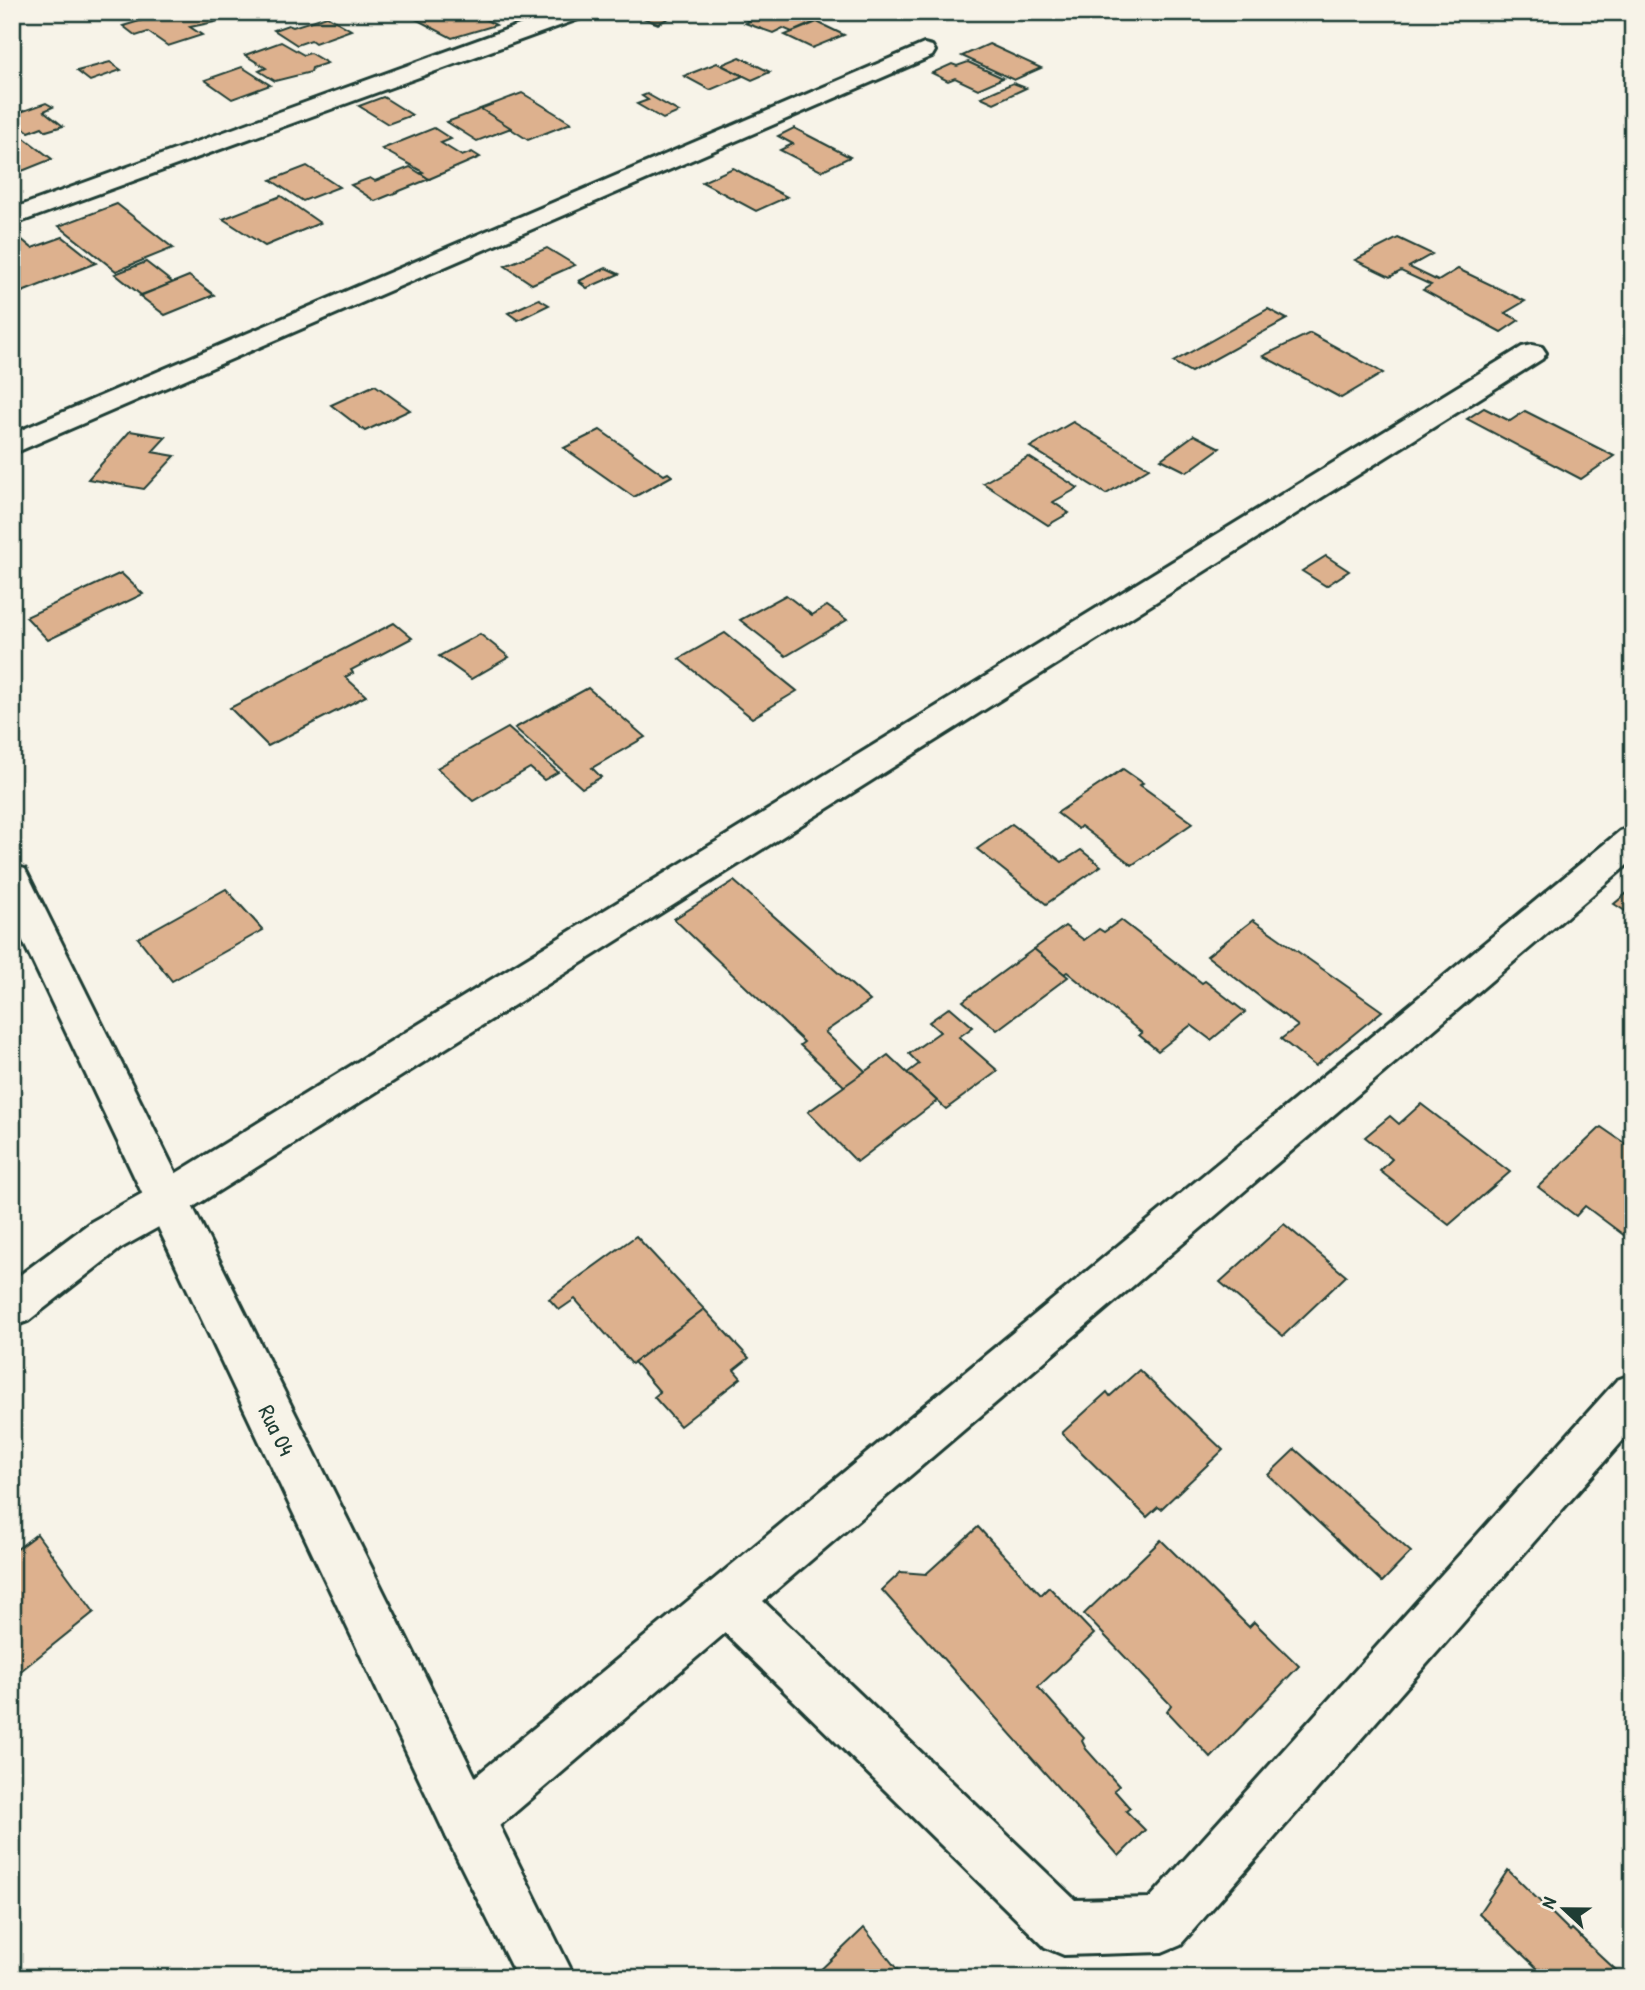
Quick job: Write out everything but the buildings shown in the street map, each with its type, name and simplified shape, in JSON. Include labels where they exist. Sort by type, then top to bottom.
[{"type":"street","points":[[12,218],[576,12]]},
{"type":"street","points":[[12,445],[924,51]]},
{"type":"street","points":[[12,1307],[106,1235],[167,1201],[1532,353]]},
{"type":"street","points":[[466,1819],[1633,841]]},
{"type":"street","name":"Rua 04","points":[[12,879],[466,1819],[547,1978]]},
{"type":"street","points":[[727,1601],[1064,1928],[1162,1925],[1633,1395]]}]
